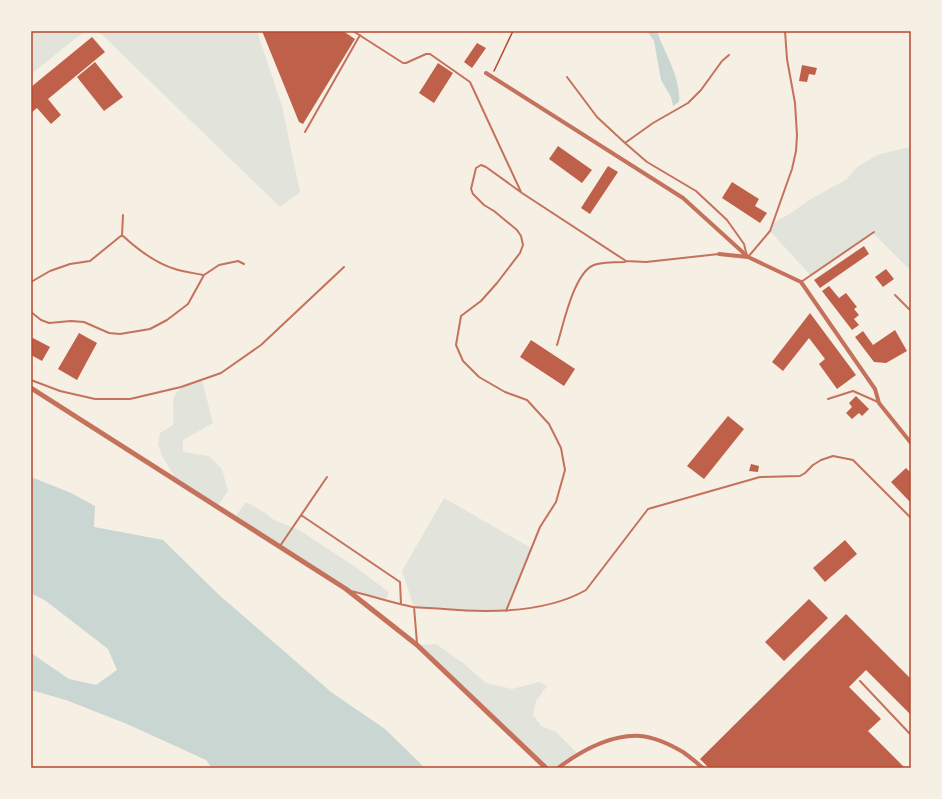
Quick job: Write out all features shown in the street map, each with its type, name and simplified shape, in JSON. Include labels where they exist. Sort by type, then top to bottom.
[{"type":"street","points":[[486,73],[683,198],[748,257],[801,282],[875,389],[879,403],[911,443]]},
{"type":"street","points":[[719,254],[748,257]]},
{"type":"street","points":[[31,388],[346,589],[417,645],[546,768]]},
{"type":"street","points":[[558,768],[578,754],[602,743],[623,736],[641,736],[661,742],[684,753],[703,768]]},
{"type":"lane","points":[[353,31],[403,63],[426,54],[430,54],[470,82],[522,193]]},
{"type":"lane","points":[[748,257],[770,231],[792,169],[796,151],[797,134],[795,103],[787,59],[785,31]]},
{"type":"lane","points":[[305,132],[360,35]]},
{"type":"lane","points":[[625,143],[653,123],[688,103],[701,90],[722,61],[729,55]]},
{"type":"lane","points":[[567,77],[598,117],[625,143],[648,162],[696,191],[727,220],[744,244],[748,257]]},
{"type":"lane","points":[[506,611],[540,527],[556,502],[565,470],[561,448],[548,424],[527,400],[505,392],[480,377],[463,361],[456,345],[461,316],[481,301],[497,283],[520,253],[523,245],[521,236],[517,230],[494,211],[484,205],[473,194],[471,189],[476,168],[481,165],[486,167],[522,193],[626,262]]},
{"type":"lane","points":[[31,282],[50,271],[70,264],[90,261],[122,235],[123,215]]},
{"type":"lane","points":[[801,282],[874,232]]},
{"type":"lane","points":[[122,235],[138,250],[158,262],[175,269],[204,275]]},
{"type":"lane","points":[[557,345],[579,278],[593,265],[646,262],[719,254]]},
{"type":"lane","points":[[31,312],[41,320],[50,323],[71,321],[84,322],[109,333],[120,334],[150,329],[168,320],[188,304],[204,275],[219,266],[238,261],[244,264]]},
{"type":"lane","points":[[31,380],[60,391],[95,399],[130,399],[181,387],[221,373],[261,345],[344,267]]},
{"type":"lane","points":[[895,295],[911,311]]},
{"type":"lane","points":[[828,399],[853,391],[879,403]]},
{"type":"lane","points":[[346,589],[414,607],[466,611],[506,611],[558,603],[586,590],[648,509],[760,477],[800,476],[822,460],[833,456],[854,460],[911,518]]},
{"type":"lane","points":[[279,546],[327,477]]},
{"type":"lane","points":[[301,516],[400,582],[402,604]]},
{"type":"lane","points":[[414,607],[417,645]]},
{"type":"lane","points":[[860,681],[911,735]]},
{"type":"path","points":[[491,76],[513,31]]},
{"type":"shaded area","points":[[31,31],[85,31],[31,74]]},
{"type":"shaded area","points":[[98,31],[257,31],[282,106],[300,192],[280,207]]},
{"type":"shaded area","points":[[647,31],[658,31],[678,84],[679,102],[673,106],[671,97],[661,80],[654,41]]},
{"type":"shaded area","points":[[909,147],[911,148],[911,271],[873,233],[811,276],[770,231],[773,223],[791,213],[809,200],[847,179],[857,167],[877,155]]},
{"type":"shaded area","points":[[202,380],[213,423],[183,440],[183,452],[209,456],[222,469],[228,491],[217,507],[178,482],[162,456],[158,444],[160,433],[173,425],[173,402],[176,393],[188,385]]},
{"type":"shaded area","points":[[31,477],[71,493],[95,506],[94,527],[163,540],[218,594],[331,692],[385,729],[425,768],[212,768],[206,760],[127,724],[66,700],[31,690],[31,653],[69,679],[96,685],[117,670],[108,649],[46,601],[31,593]]},
{"type":"shaded area","points":[[444,498],[531,548],[506,611],[466,611],[414,607],[402,571]]},
{"type":"shaded area","points":[[246,502],[264,512],[274,520],[299,530],[354,566],[389,592],[386,599],[346,589],[234,518]]},
{"type":"shaded area","points":[[436,644],[463,663],[486,683],[512,689],[539,682],[547,686],[536,701],[533,715],[541,726],[556,732],[578,754],[558,768],[546,768],[417,645]]},
{"type":"building","points":[[262,31],[343,31],[355,39],[303,124],[299,122]]},
{"type":"building","points":[[92,37],[105,52],[48,99],[61,115],[51,124],[37,108],[31,113],[31,87]]},
{"type":"building","points":[[477,43],[486,48],[472,68],[464,62]]},
{"type":"building","points":[[95,62],[123,97],[104,111],[77,77]]},
{"type":"building","points":[[438,63],[453,73],[434,103],[419,93]]},
{"type":"building","points":[[802,65],[817,68],[815,75],[809,74],[807,82],[799,81]]},
{"type":"building","points":[[558,146],[592,170],[582,183],[549,159]]},
{"type":"building","points":[[608,166],[618,172],[590,214],[581,208]]},
{"type":"building","points":[[732,182],[759,199],[755,206],[767,213],[760,223],[722,198]]},
{"type":"building","points":[[864,246],[869,254],[820,288],[814,280]]},
{"type":"building","points":[[886,269],[894,279],[883,287],[875,277]]},
{"type":"building","points":[[829,286],[839,298],[846,293],[857,307],[854,309],[859,315],[854,319],[859,325],[852,330],[822,291]]},
{"type":"building","points":[[810,313],[856,375],[837,389],[819,364],[825,359],[809,338],[783,371],[772,362]]},
{"type":"building","points":[[895,330],[907,351],[886,363],[874,362],[855,337],[863,331],[873,345]]},
{"type":"building","points":[[79,333],[97,343],[77,380],[58,369]]},
{"type":"building","points":[[33,338],[50,347],[42,361],[31,355],[31,341]]},
{"type":"building","points":[[531,340],[575,369],[564,386],[520,357]]},
{"type":"building","points":[[856,396],[869,409],[862,416],[859,413],[852,419],[846,413],[852,407],[849,403]]},
{"type":"building","points":[[728,416],[744,429],[704,479],[687,466]]},
{"type":"building","points":[[751,464],[759,466],[758,472],[749,471]]},
{"type":"building","points":[[906,468],[911,473],[910,502],[891,482]]},
{"type":"building","points":[[845,540],[857,554],[825,582],[813,568]]},
{"type":"building","points":[[809,599],[828,618],[784,661],[765,642]]},
{"type":"building","points":[[846,614],[911,679],[911,715],[866,670],[849,687],[881,719],[868,731],[905,768],[709,768],[700,759]]}]
